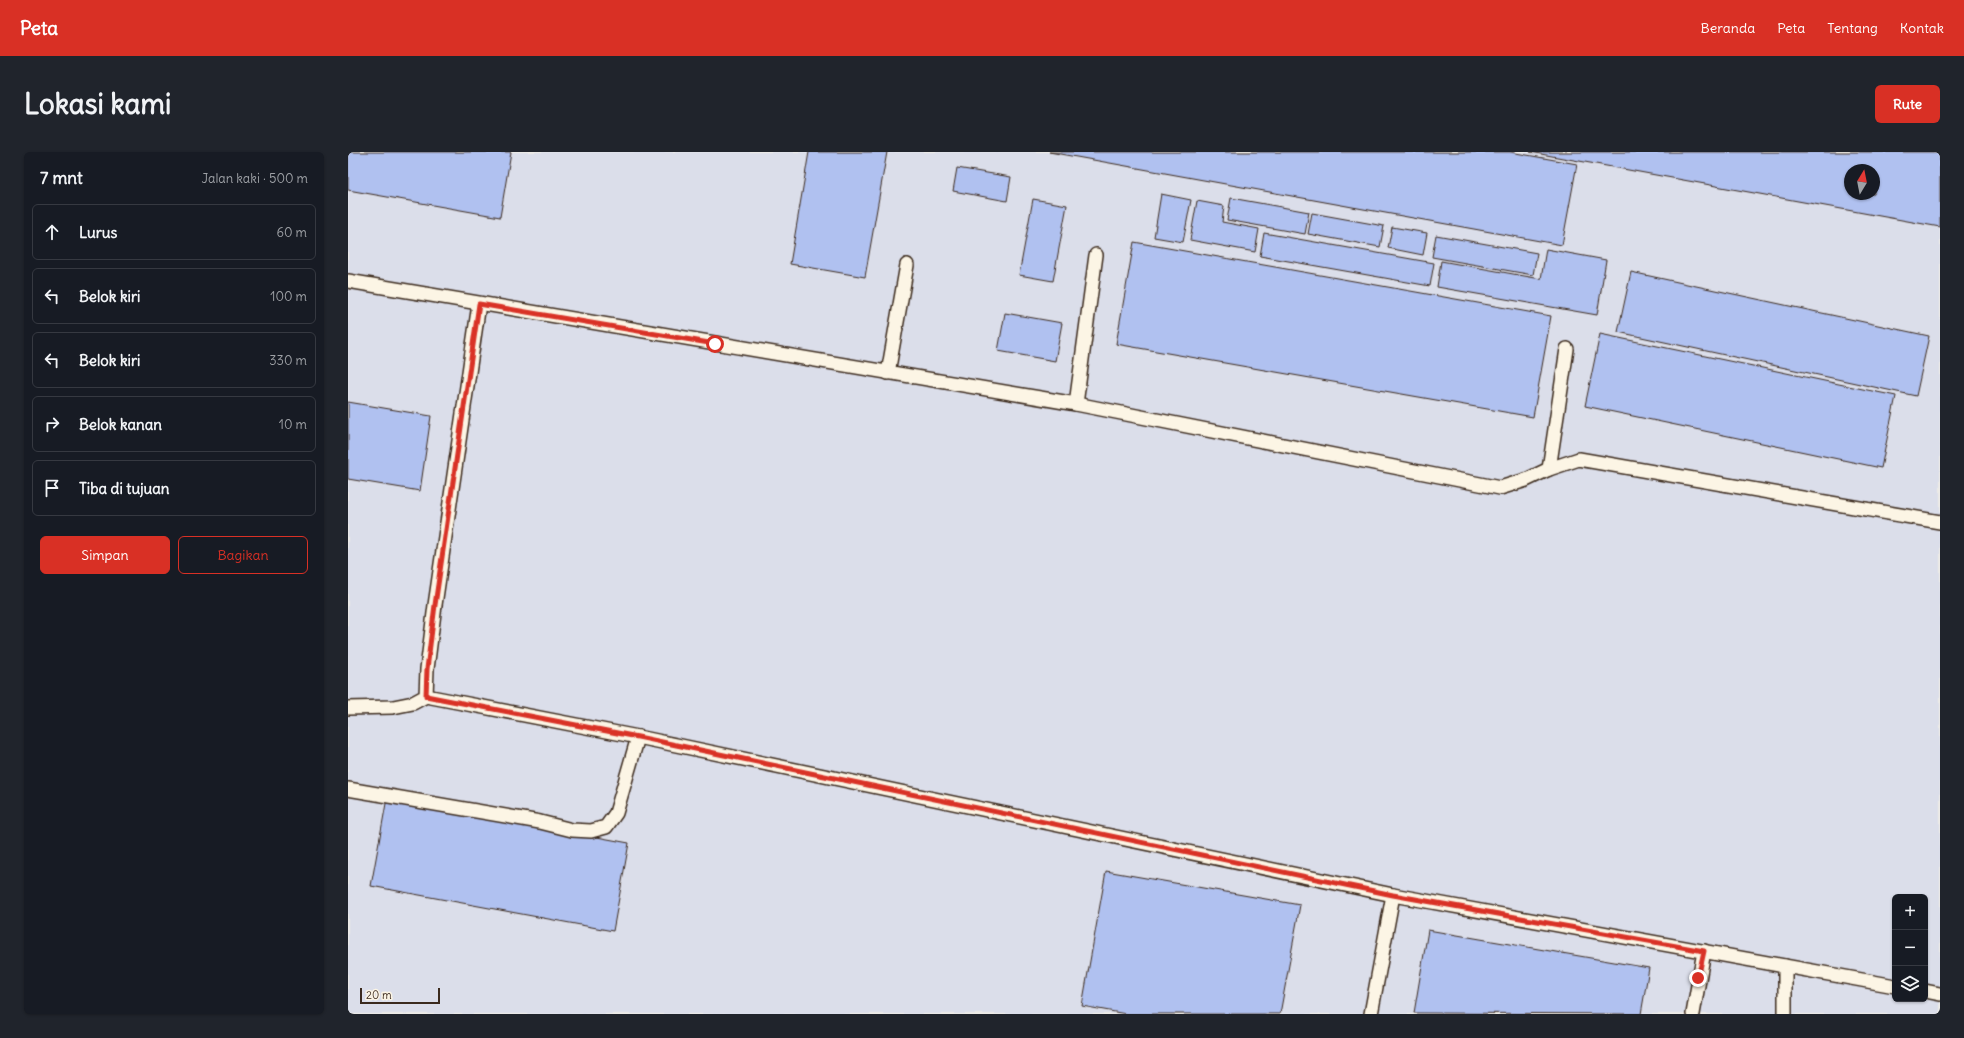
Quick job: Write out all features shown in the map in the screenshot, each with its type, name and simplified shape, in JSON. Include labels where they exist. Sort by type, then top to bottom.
[{"type":"lane","points":[[1076,404],[1096,254]]},
{"type":"lane","points":[[888,373],[908,265]]},
{"type":"lane","points":[[348,281],[1076,404],[1500,488],[1526,480],[1550,469],[1579,459],[1940,522]]},
{"type":"lane","points":[[426,696],[427,669],[435,605],[479,304]]},
{"type":"lane","points":[[1550,469],[1567,349]]},
{"type":"lane","points":[[348,708],[407,704],[413,703],[426,696],[638,737],[1393,895],[1892,985]]},
{"type":"lane","points":[[348,790],[540,822],[572,830],[591,831],[606,827],[616,813],[638,737]]},
{"type":"lane","points":[[1371,1014],[1393,895]]},
{"type":"lane","points":[[1693,1014],[1704,951]]},
{"type":"lane","points":[[1785,966],[1785,1014]]},
{"type":"lane","points":[[1928,992],[1940,994]]},
{"type":"shaded area","points":[[348,152],[1940,152],[1940,1014],[348,1014]]},
{"type":"building","points":[[348,152],[511,152],[500,217],[348,190]]},
{"type":"building","points":[[809,152],[887,152],[865,277],[790,264]]},
{"type":"building","points":[[1049,152],[1510,152],[1577,164],[1562,245]]},
{"type":"building","points":[[1530,152],[1940,152],[1940,227]]},
{"type":"building","points":[[957,168],[1011,177],[1007,201],[953,191]]},
{"type":"building","points":[[1161,194],[1191,200],[1183,242],[1154,237]]},
{"type":"building","points":[[1231,198],[1309,212],[1305,234],[1227,220]]},
{"type":"building","points":[[1033,199],[1067,205],[1053,281],[1019,275]]},
{"type":"building","points":[[1197,201],[1224,206],[1222,222],[1259,229],[1255,252],[1190,240]]},
{"type":"building","points":[[1312,213],[1384,226],[1380,247],[1308,234]]},
{"type":"building","points":[[1392,227],[1427,233],[1423,255],[1388,248]]},
{"type":"building","points":[[1264,233],[1434,263],[1430,286],[1260,256]]},
{"type":"building","points":[[1436,235],[1537,253],[1533,275],[1432,257]]},
{"type":"building","points":[[1134,242],[1551,316],[1533,417],[1116,344]]},
{"type":"building","points":[[1546,249],[1606,260],[1597,315],[1437,287],[1441,261],[1541,279]]},
{"type":"building","points":[[1631,272],[1929,336],[1916,396],[1618,332]]},
{"type":"building","points":[[1005,313],[1062,323],[1055,361],[998,351]]},
{"type":"building","points":[[1600,334],[1896,396],[1881,468],[1585,406]]},
{"type":"building","points":[[348,402],[431,416],[420,491],[348,479]]},
{"type":"building","points":[[387,798],[629,843],[613,931],[371,886]]},
{"type":"building","points":[[1106,871],[1300,905],[1280,1014],[1126,1014],[1082,1006]]},
{"type":"building","points":[[1428,930],[1649,968],[1641,1014],[1414,1013]]},
{"type":"route","points":[[715,344],[479,304],[435,605],[427,669],[426,696],[638,737],[1393,895],[1704,951],[1698,978]]}]
